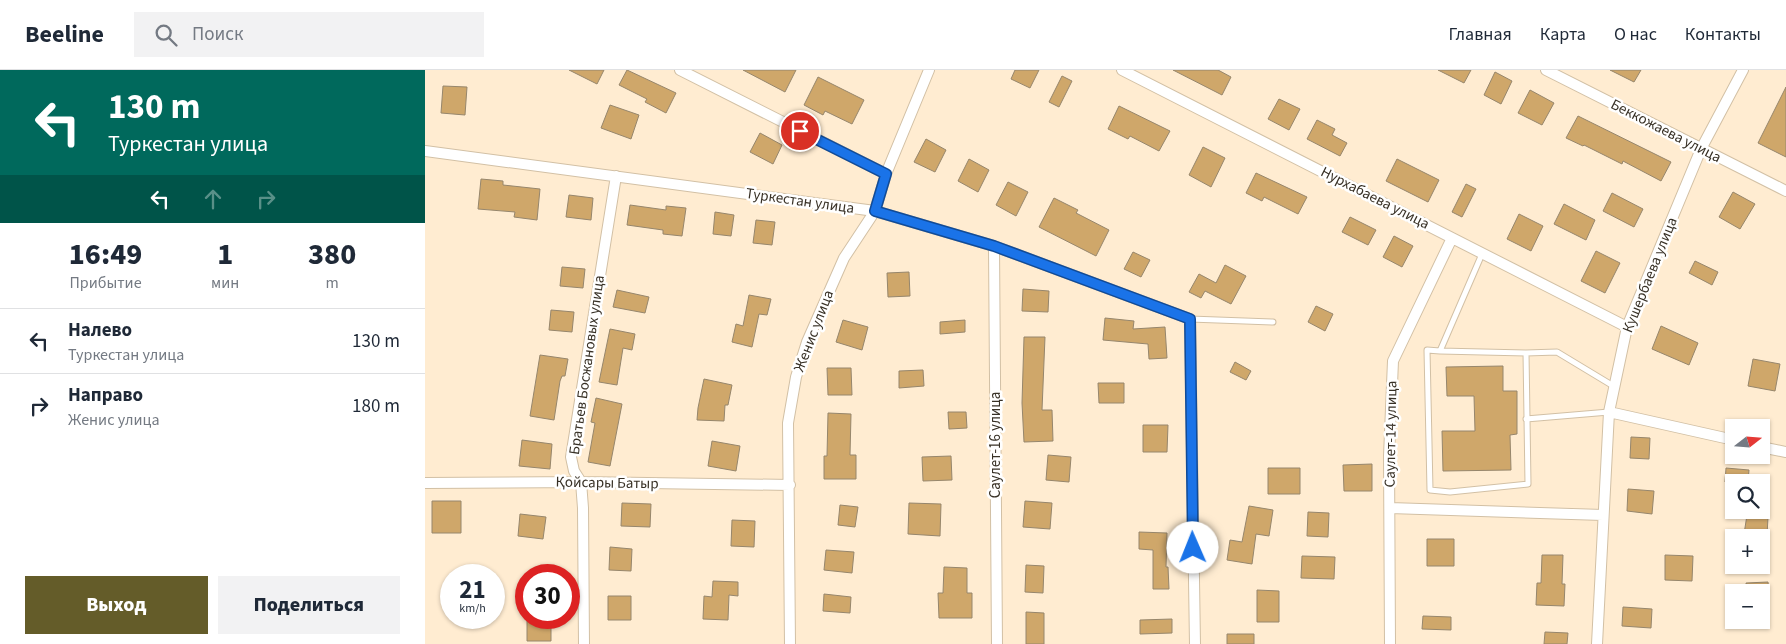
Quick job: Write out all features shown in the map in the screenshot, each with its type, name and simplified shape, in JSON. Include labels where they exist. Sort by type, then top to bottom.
[{"type":"street","points":[[680,70],[886,174]]},
{"type":"street","name":"Женис улица","points":[[790,644],[789,423],[796,377],[807,342],[844,258],[875,211],[886,174],[929,70]]},
{"type":"street","name":"Нурхабаева улица","points":[[1122,70],[1627,327]]},
{"type":"street","name":"Беккожаева улица","points":[[1546,70],[1786,191]]},
{"type":"street","name":"Кушербаева улица","points":[[1597,644],[1609,412],[1627,327],[1701,149],[1743,70]]},
{"type":"street","name":"Туркестан улица","points":[[425,152],[875,211],[994,246],[1190,319]]},
{"type":"street","name":"Братьев Босжановых улица","points":[[584,644],[583,508],[581,482],[574,470],[571,457],[616,176]]},
{"type":"street","name":"Саулет-14 улица","points":[[1390,644],[1389,456],[1393,362],[1452,238]]},
{"type":"street","name":"Саулет-16 улица","points":[[994,246],[997,644]]},
{"type":"street","points":[[1190,319],[1195,644]]},
{"type":"street","points":[[1609,412],[1725,438]]},
{"type":"street","points":[[1770,449],[1786,452]]},
{"type":"street","name":"Қойсары Батыр","points":[[425,483],[581,482],[790,485]]},
{"type":"street","points":[[1389,508],[1603,514]]},
{"type":"lane","points":[[1440,351],[1483,253]]},
{"type":"lane","points":[[1190,319],[1273,322]]},
{"type":"lane","points":[[1526,353],[1528,484],[1450,492],[1430,490],[1427,350],[1557,352],[1615,387]]},
{"type":"lane","points":[[1526,420],[1609,412]]},
{"type":"building","points":[[569,70],[604,70],[597,84]]},
{"type":"building","points":[[627,70],[676,93],[666,113],[645,102],[647,99],[619,85]]},
{"type":"building","points":[[743,70],[796,70],[785,92]]},
{"type":"building","points":[[1015,70],[1039,70],[1030,88],[1011,79]]},
{"type":"building","points":[[1173,70],[1218,70],[1231,77],[1222,95]]},
{"type":"building","points":[[1438,70],[1471,70],[1464,83]]},
{"type":"building","points":[[1610,70],[1641,70],[1634,82]]},
{"type":"building","points":[[1495,72],[1512,81],[1501,104],[1484,95]]},
{"type":"building","points":[[1062,76],[1072,81],[1059,107],[1049,102]]},
{"type":"building","points":[[818,77],[864,100],[852,124],[825,111],[823,115],[804,105]]},
{"type":"building","points":[[443,86],[467,87],[465,115],[441,113]]},
{"type":"building","points":[[1786,87],[1786,157],[1758,143]]},
{"type":"building","points":[[1530,90],[1554,103],[1542,125],[1518,113]]},
{"type":"building","points":[[1279,99],[1300,109],[1289,130],[1268,119]]},
{"type":"building","points":[[610,105],[639,115],[631,139],[601,128]]},
{"type":"building","points":[[1119,106],[1170,131],[1159,151],[1130,136],[1128,139],[1108,129]]},
{"type":"building","points":[[1578,116],[1671,162],[1661,181],[1623,161],[1622,164],[1566,138]]},
{"type":"building","points":[[1317,120],[1335,129],[1332,135],[1347,143],[1340,156],[1307,139]]},
{"type":"building","points":[[760,133],[782,145],[773,164],[750,152]]},
{"type":"building","points":[[926,139],[946,150],[935,172],[914,162]]},
{"type":"building","points":[[1203,147],[1225,158],[1211,187],[1189,175]]},
{"type":"building","points":[[969,159],[989,170],[978,192],[958,181]]},
{"type":"building","points":[[1397,159],[1439,180],[1428,202],[1386,181]]},
{"type":"building","points":[[1256,173],[1307,197],[1298,214],[1264,197],[1262,201],[1246,193]]},
{"type":"building","points":[[481,179],[503,181],[503,185],[540,189],[537,220],[514,217],[515,212],[478,209]]},
{"type":"building","points":[[1008,182],[1028,192],[1016,216],[996,205]]},
{"type":"building","points":[[1466,184],[1476,189],[1462,217],[1452,212]]},
{"type":"building","points":[[1733,192],[1755,204],[1740,229],[1719,217]]},
{"type":"building","points":[[1612,193],[1643,209],[1634,227],[1603,211]]},
{"type":"building","points":[[569,195],[593,198],[591,220],[566,217]]},
{"type":"building","points":[[1054,198],[1078,210],[1076,213],[1109,230],[1096,256],[1039,227]]},
{"type":"building","points":[[1564,204],[1595,220],[1586,240],[1554,224]]},
{"type":"building","points":[[630,205],[666,210],[666,206],[686,208],[682,236],[663,234],[663,230],[627,225]]},
{"type":"building","points":[[715,212],[734,215],[731,236],[713,234]]},
{"type":"building","points":[[1519,214],[1543,226],[1531,251],[1507,239]]},
{"type":"building","points":[[1350,217],[1376,230],[1368,245],[1342,232]]},
{"type":"building","points":[[756,220],[775,222],[772,245],[753,243]]},
{"type":"building","points":[[1394,236],[1413,246],[1402,267],[1383,257]]},
{"type":"building","points":[[1596,251],[1620,263],[1605,293],[1581,281]]},
{"type":"building","points":[[1133,252],[1150,260],[1141,277],[1124,269]]},
{"type":"building","points":[[1695,261],[1718,272],[1712,285],[1689,273]]},
{"type":"building","points":[[1225,265],[1246,276],[1231,304],[1205,291],[1201,298],[1189,292],[1199,274],[1216,283]]},
{"type":"building","points":[[562,267],[585,269],[583,288],[560,286]]},
{"type":"building","points":[[909,272],[910,296],[888,297],[887,273]]},
{"type":"building","points":[[1023,289],[1049,291],[1048,312],[1022,311]]},
{"type":"building","points":[[617,290],[649,297],[645,313],[613,307]]},
{"type":"building","points":[[749,295],[771,299],[767,315],[759,314],[752,347],[732,342],[736,324],[743,326]]},
{"type":"building","points":[[1316,306],[1333,314],[1325,331],[1308,322]]},
{"type":"building","points":[[551,310],[574,312],[572,332],[549,330]]},
{"type":"building","points":[[1105,318],[1134,321],[1133,329],[1165,327],[1167,358],[1149,359],[1148,344],[1103,340]]},
{"type":"building","points":[[843,320],[868,327],[862,350],[836,342]]},
{"type":"building","points":[[965,320],[965,332],[940,334],[940,322]]},
{"type":"building","points":[[1661,326],[1698,343],[1689,365],[1652,349]]},
{"type":"building","points":[[610,329],[635,334],[632,350],[623,348],[617,385],[599,382]]},
{"type":"building","points":[[1024,337],[1045,337],[1042,410],[1052,410],[1053,441],[1024,442],[1022,403]]},
{"type":"building","points":[[540,355],[568,359],[565,376],[562,376],[560,381],[554,420],[530,416]]},
{"type":"building","points":[[1753,359],[1780,364],[1775,391],[1748,386]]},
{"type":"building","points":[[1235,362],[1251,371],[1246,380],[1230,372]]},
{"type":"building","points":[[1503,366],[1503,391],[1517,391],[1517,434],[1510,435],[1511,470],[1443,471],[1442,431],[1475,431],[1474,396],[1447,396],[1446,367]]},
{"type":"building","points":[[827,368],[851,368],[852,395],[828,395]]},
{"type":"building","points":[[923,370],[924,386],[899,388],[899,371]]},
{"type":"building","points":[[704,379],[732,385],[728,405],[725,405],[724,421],[697,420]]},
{"type":"building","points":[[1098,383],[1124,383],[1124,403],[1099,403]]},
{"type":"building","points":[[596,398],[622,404],[610,466],[588,462],[595,423],[591,422]]},
{"type":"building","points":[[948,412],[966,412],[967,428],[949,429]]},
{"type":"building","points":[[828,413],[851,414],[850,455],[856,455],[856,479],[824,479],[824,456],[827,456]]},
{"type":"building","points":[[1143,425],[1168,425],[1167,452],[1143,452]]},
{"type":"building","points":[[1631,437],[1650,438],[1649,459],[1630,458]]},
{"type":"building","points":[[522,440],[552,444],[550,469],[519,466]]},
{"type":"building","points":[[712,441],[740,446],[736,471],[708,466]]},
{"type":"building","points":[[1048,455],[1071,457],[1069,482],[1046,480]]},
{"type":"building","points":[[951,456],[952,480],[923,481],[922,457]]},
{"type":"building","points":[[1372,464],[1372,491],[1344,491],[1343,465]]},
{"type":"building","points":[[1268,468],[1300,468],[1300,494],[1268,494]]},
{"type":"building","points":[[1726,468],[1749,470],[1749,474],[1726,474]]},
{"type":"building","points":[[1628,489],[1654,491],[1652,514],[1627,511]]},
{"type":"building","points":[[432,501],[461,501],[461,533],[432,533]]},
{"type":"building","points":[[1025,501],[1052,503],[1050,529],[1023,527]]},
{"type":"building","points":[[622,503],[651,504],[650,527],[621,526]]},
{"type":"building","points":[[909,503],[941,504],[940,536],[908,534]]},
{"type":"building","points":[[840,505],[858,507],[855,527],[838,525]]},
{"type":"building","points":[[1249,506],[1273,510],[1269,536],[1256,534],[1252,564],[1227,560],[1230,540],[1242,542]]},
{"type":"building","points":[[1308,512],[1329,513],[1328,537],[1307,536]]},
{"type":"building","points":[[520,514],[546,517],[543,539],[518,536]]},
{"type":"building","points":[[1746,519],[1768,519],[1767,529],[1745,529]]},
{"type":"building","points":[[732,520],[755,521],[754,547],[731,546]]},
{"type":"building","points":[[1139,532],[1167,533],[1166,567],[1168,567],[1169,589],[1153,589],[1153,550],[1139,549]]},
{"type":"building","points":[[1427,539],[1454,539],[1454,566],[1427,566]]},
{"type":"building","points":[[610,547],[632,549],[631,571],[609,570]]},
{"type":"building","points":[[826,550],[854,552],[852,573],[824,570]]},
{"type":"building","points":[[1542,555],[1563,555],[1562,584],[1565,584],[1564,606],[1536,605],[1537,583],[1541,583]]},
{"type":"building","points":[[1665,555],[1693,556],[1692,581],[1665,580]]},
{"type":"building","points":[[1302,556],[1335,557],[1334,579],[1301,578]]},
{"type":"building","points":[[1026,565],[1044,566],[1043,593],[1025,592]]},
{"type":"building","points":[[944,567],[967,568],[967,593],[972,593],[972,618],[939,618],[938,593],[943,593]]},
{"type":"building","points":[[713,581],[738,582],[738,596],[729,595],[728,620],[703,619],[704,596],[712,597]]},
{"type":"building","points":[[1768,582],[1768,584],[1746,584]]},
{"type":"building","points":[[1257,590],[1279,591],[1279,622],[1257,622]]},
{"type":"building","points":[[824,594],[851,597],[850,613],[823,611]]},
{"type":"building","points":[[608,596],[631,596],[631,620],[608,620]]},
{"type":"building","points":[[1623,607],[1652,609],[1651,628],[1622,626]]},
{"type":"building","points":[[1026,612],[1044,613],[1044,644],[1026,644]]},
{"type":"building","points":[[1423,616],[1451,617],[1451,630],[1422,629]]},
{"type":"building","points":[[1172,619],[1172,633],[1140,634],[1140,620]]},
{"type":"building","points":[[527,629],[551,629],[551,641],[527,641]]},
{"type":"building","points":[[1545,632],[1568,633],[1567,644],[1544,644]]},
{"type":"building","points":[[1227,634],[1254,634],[1254,644],[1227,644]]},
{"type":"route","points":[[800,131],[886,174],[875,211],[994,246],[1190,319],[1193,548]]}]
